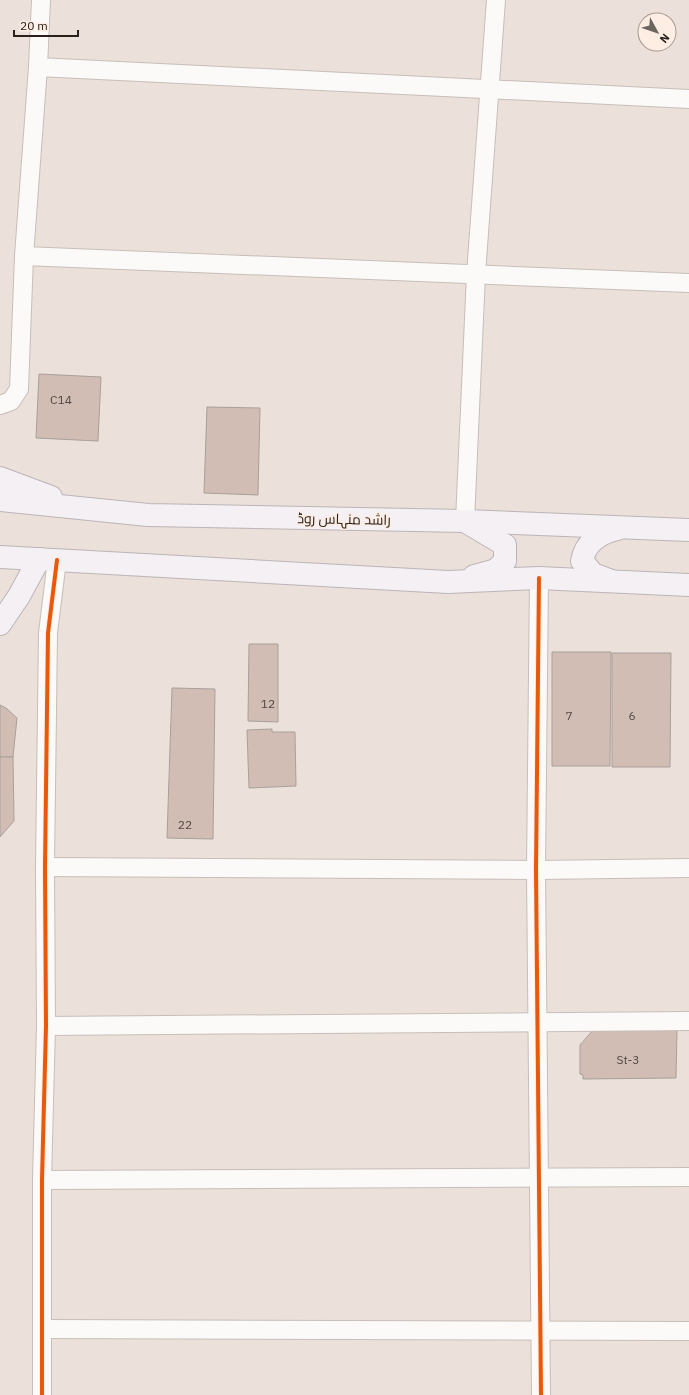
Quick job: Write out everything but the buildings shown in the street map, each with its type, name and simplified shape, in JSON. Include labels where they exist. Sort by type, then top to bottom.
[{"type":"main road","points":[[0,478],[84,508]]},
{"type":"main road","name":"راشد منہاس روڈ","points":[[0,500],[148,514],[465,521],[689,530]]},
{"type":"main road","points":[[448,582],[496,570],[505,561],[504,545],[465,521]]},
{"type":"main road","points":[[612,581],[590,572],[582,561],[583,554],[586,547],[593,540],[612,530],[625,527]]},
{"type":"main road","points":[[0,557],[448,582],[539,578],[689,585]]},
{"type":"main road","points":[[0,570],[48,559]]},
{"type":"main road","points":[[0,624],[19,596],[48,559]]},
{"type":"street","points":[[0,405],[11,401],[19,389],[24,256],[38,67],[41,0]]},
{"type":"street","points":[[465,521],[476,274],[496,0]]},
{"type":"street","points":[[38,67],[689,99]]},
{"type":"street","points":[[24,256],[689,283]]},
{"type":"street","points":[[42,1395],[42,1180],[46,1026],[45,867],[48,559]]},
{"type":"street","points":[[539,578],[536,870],[541,1395]]},
{"type":"street","points":[[45,867],[536,870],[689,868]]},
{"type":"street","points":[[46,1026],[689,1021]]},
{"type":"street","points":[[42,1180],[538,1179],[689,1177]]},
{"type":"street","points":[[42,1329],[689,1331]]},
{"type":"cycle path","points":[[42,1395],[42,1180],[46,1026],[45,867],[48,633],[57,560]]},
{"type":"cycle path","points":[[539,578],[536,870],[541,1395]]}]
